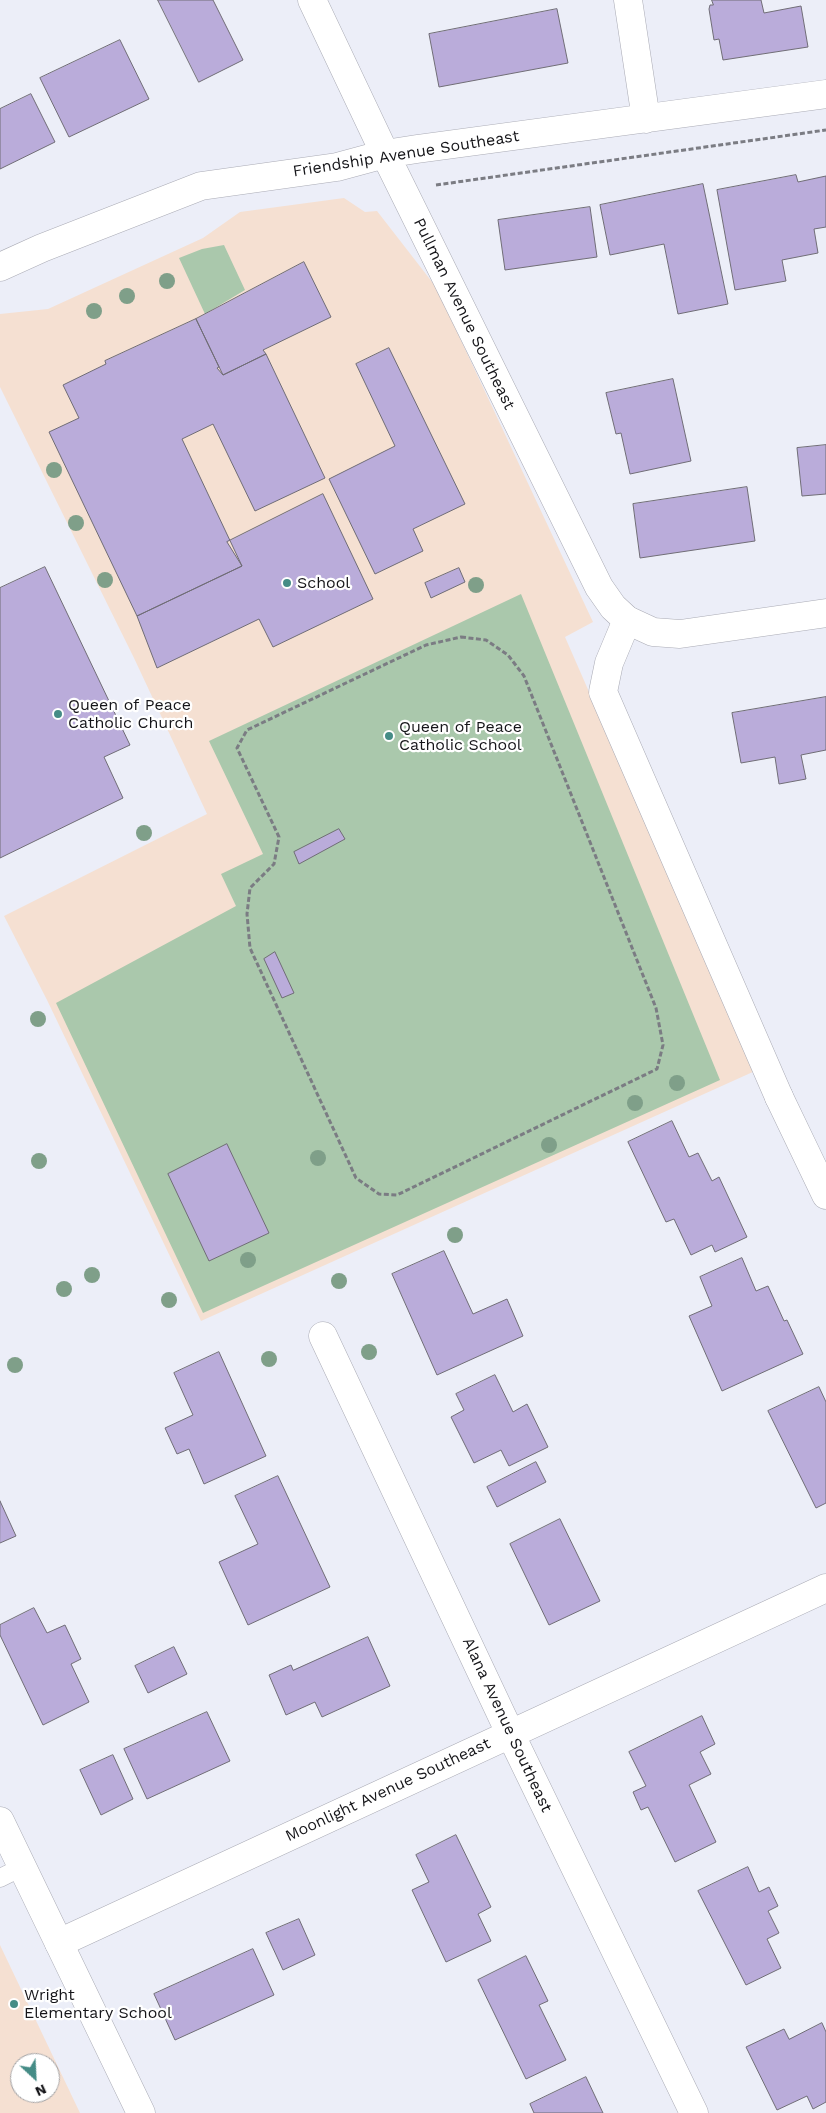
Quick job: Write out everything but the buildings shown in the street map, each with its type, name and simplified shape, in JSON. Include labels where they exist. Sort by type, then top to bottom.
[{"type":"street","name":"Pullman Avenue Southeast","points":[[312,0],[385,154],[599,587],[613,607],[627,620]]},
{"type":"street","points":[[628,0],[646,119]]},
{"type":"street","name":"Friendship Avenue Southeast","points":[[0,267],[42,248],[201,186],[337,167],[385,154],[826,94]]},
{"type":"street","points":[[826,614],[680,634],[653,632],[627,620],[609,663],[603,692],[779,1097],[826,1195]]},
{"type":"street","name":"Alana Avenue Southeast","points":[[323,1336],[510,1733],[694,2113]]},
{"type":"street","name":"Moonlight Avenue Southeast","points":[[59,1943],[826,1588]]},
{"type":"street","points":[[0,1821],[11,1872],[59,1943],[141,2113]]},
{"type":"path","points":[[432,186],[826,130]]},
{"type":"path","points":[[462,637],[486,640],[508,655],[524,676],[656,1008],[663,1045],[657,1069],[397,1195],[379,1194],[356,1178],[308,1072],[250,948],[247,914],[250,888],[274,864],[279,837],[236,748],[248,730],[426,645],[462,637]]},
{"type":"shaded area","name":"Queen of Peace Catholic School","points":[[344,198],[365,212],[377,211],[436,287],[593,622],[565,637],[755,1071],[201,1321],[47,1000],[4,916],[207,814],[134,658],[0,387],[0,314],[48,309],[203,238],[240,212]]},
{"type":"shaded area","name":"Wright Elementary School","points":[[0,1945],[51,2053],[10,2053],[10,2103],[60,2103],[60,2071],[80,2113],[0,2113]]},
{"type":"green space","points":[[224,245],[245,290],[205,314],[179,258],[202,249]]},
{"type":"green space","points":[[521,594],[720,1080],[203,1313],[56,1003],[236,906],[221,874],[263,854],[209,741]]},
{"type":"place","name":"School","points":[[287,583]]},
{"type":"place","name":"Queen of Peace Catholic Church","points":[[58,714]]},
{"type":"place","name":"Queen of Peace Catholic School","points":[[389,736]]},
{"type":"place","name":"Wright Elementary School","points":[[14,2004]]}]
